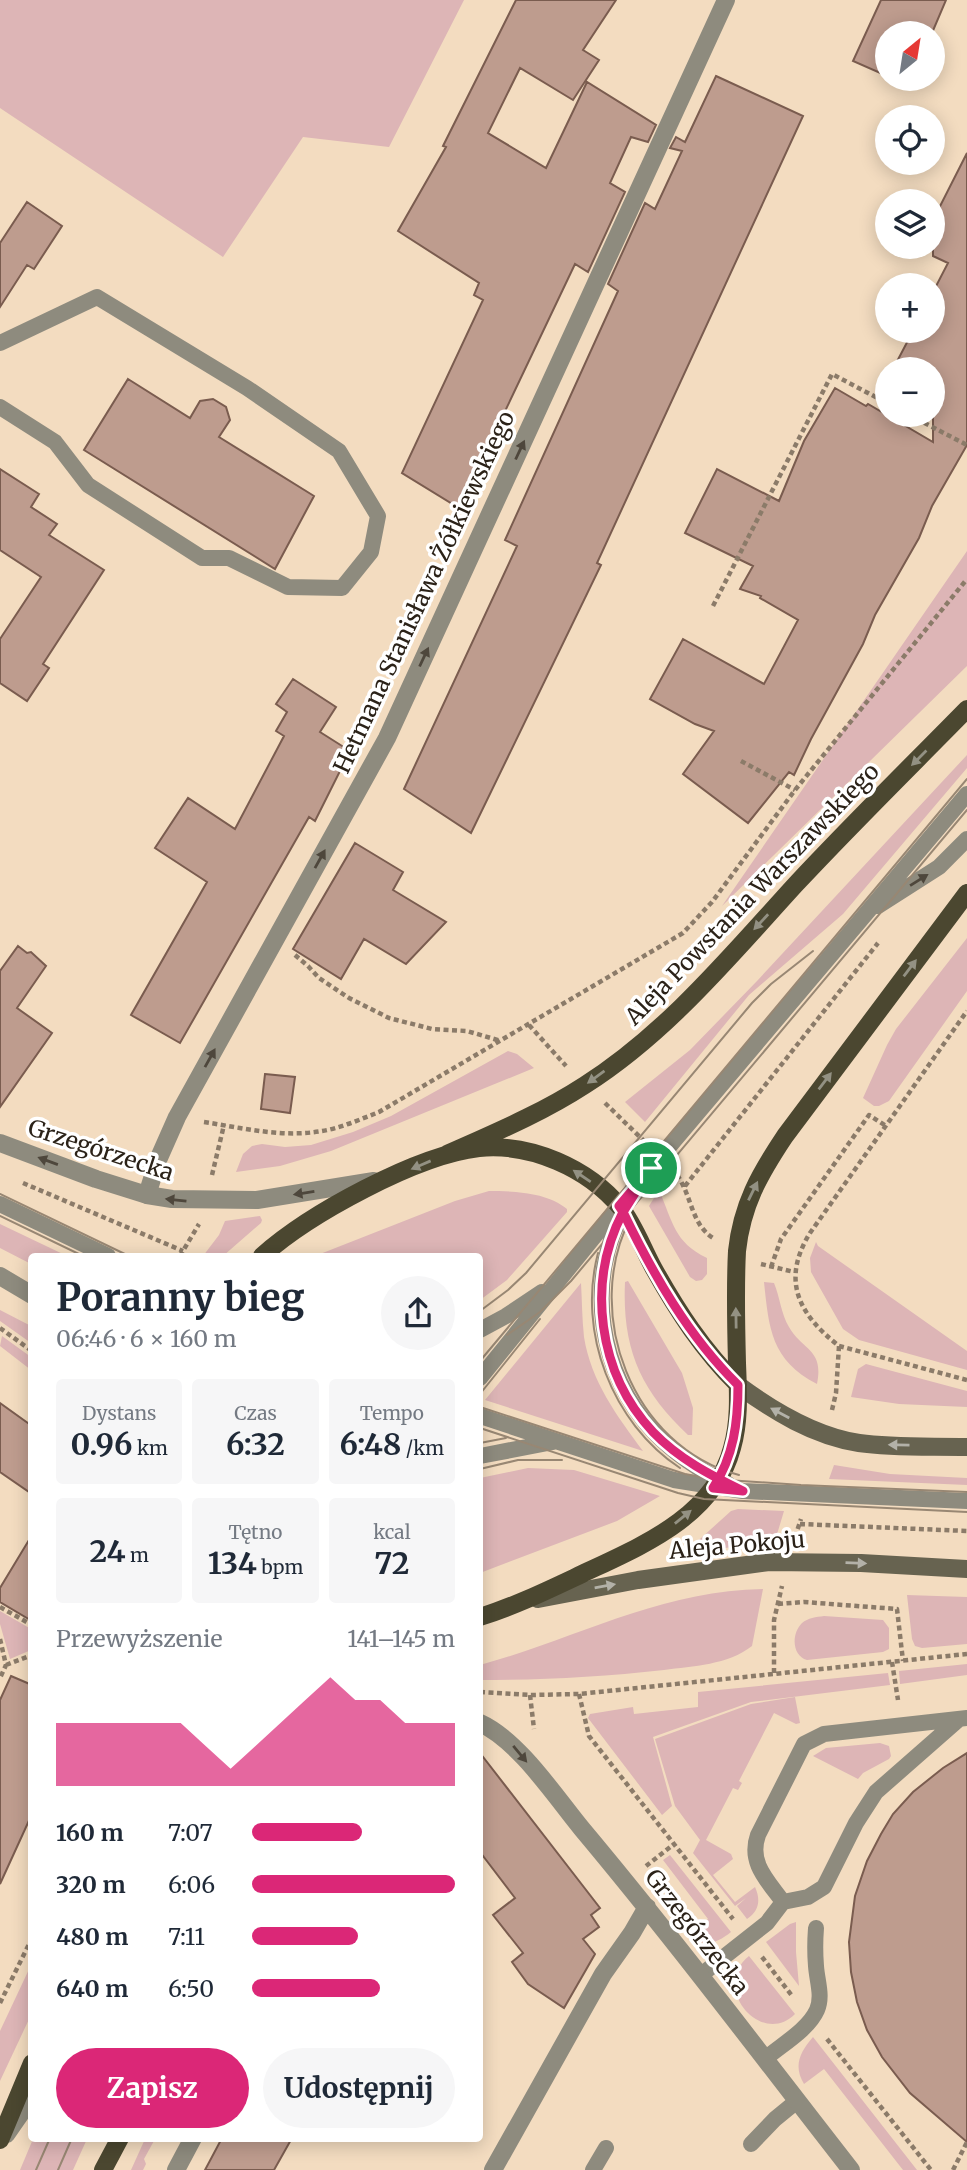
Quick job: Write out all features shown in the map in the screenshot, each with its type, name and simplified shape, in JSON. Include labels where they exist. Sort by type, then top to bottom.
[{"type":"main road","name":"Aleja Powstania Warszawskiego","points":[[447,1154],[529,1117],[585,1085],[629,1053],[691,997],[828,849],[967,709]]},
{"type":"main road","points":[[483,1616],[515,1606],[628,1552],[667,1530],[688,1514],[716,1483],[734,1441],[738,1409],[737,1251],[740,1227],[750,1196],[785,1136],[967,893]]},
{"type":"main road","points":[[265,1253],[318,1215],[359,1192],[447,1154],[480,1148],[507,1148],[537,1153],[581,1175],[605,1192],[621,1209],[674,1306],[696,1339],[738,1385],[766,1406],[826,1434],[856,1442],[967,1447]]},
{"type":"main road","name":"Aleja Pokoju","points":[[515,1606],[559,1594],[638,1580],[769,1563],[861,1563],[967,1569]]},
{"type":"main road","points":[[0,2143],[28,2073]]},
{"type":"main road","points":[[102,2170],[118,2142]]},
{"type":"street","name":"Hetmana Stanisława Żółkiewskiego","points":[[147,1195],[158,1160],[177,1117],[387,738],[726,0]]},
{"type":"street","name":"Grzegórzecka","points":[[0,1143],[147,1195],[189,1201],[257,1200],[365,1184],[395,1176]]},
{"type":"street","points":[[0,1276],[28,1293]]},
{"type":"street","name":"Grzegórzecka","points":[[483,1725],[497,1732],[513,1746],[647,1907],[851,2170]]},
{"type":"street","points":[[493,2170],[603,1974],[647,1907]]},
{"type":"street","points":[[176,2170],[191,2142]]},
{"type":"lane","points":[[0,344],[97,296],[247,388],[339,451],[377,516],[371,552],[342,588],[288,587],[229,558],[202,558],[88,485],[55,442],[0,407]]},
{"type":"lane","points":[[483,1374],[621,1209],[651,1168],[967,794]]},
{"type":"lane","points":[[865,915],[939,867],[967,839]]},
{"type":"lane","points":[[0,1204],[102,1253]]},
{"type":"lane","points":[[621,1209],[610,1243],[602,1286],[604,1331],[614,1369],[628,1398],[654,1432],[716,1483]]},
{"type":"lane","points":[[483,1328],[561,1279]]},
{"type":"lane","points":[[483,1417],[674,1480],[716,1483],[743,1491],[967,1501]]},
{"type":"lane","points":[[483,1455],[556,1441]]},
{"type":"lane","points":[[783,1902],[758,1868],[754,1848],[804,1744],[824,1734],[963,1719]]},
{"type":"lane","points":[[701,1975],[767,1923],[783,1902],[808,1897],[824,1886],[852,1829],[876,1793],[893,1775],[963,1719]]},
{"type":"lane","points":[[765,2059],[799,2031],[818,2007],[820,1996],[816,1967],[816,1928]]},
{"type":"lane","points":[[751,2144],[797,2101]]},
{"type":"lane","points":[[0,2143],[28,2104]]},
{"type":"lane","points":[[102,2170],[109,2142]]},
{"type":"lane","points":[[593,2170],[606,2148]]},
{"type":"path","points":[[713,606],[832,374],[875,397]]},
{"type":"path","points":[[932,427],[967,445]]},
{"type":"path","points":[[213,1171],[224,1125],[298,1134],[324,1131],[379,1112],[684,933],[712,902],[795,790],[967,579]]},
{"type":"path","points":[[741,761],[795,790]]},
{"type":"path","points":[[685,1186],[884,936]]},
{"type":"path","points":[[273,943],[296,956],[319,978],[339,991],[389,1018],[432,1029],[467,1031],[502,1041]]},
{"type":"path","points":[[967,1011],[810,1233],[799,1253],[794,1272],[796,1290],[804,1308],[819,1329],[839,1346],[967,1381]]},
{"type":"path","points":[[529,1024],[559,1059]]},
{"type":"path","points":[[611,1109],[635,1133]]},
{"type":"path","points":[[771,1267],[781,1239],[869,1115],[886,1126]]},
{"type":"path","points":[[674,1171],[685,1186],[699,1226],[710,1236]]},
{"type":"path","points":[[12,1178],[183,1251],[201,1219]]},
{"type":"path","points":[[760,1264],[794,1272]]},
{"type":"path","points":[[0,1328],[28,1348]]},
{"type":"path","points":[[836,1392],[839,1346]]},
{"type":"path","points":[[794,1540],[803,1511]]},
{"type":"path","points":[[800,1524],[967,1531]]},
{"type":"path","points":[[774,1673],[775,1620],[782,1589]]},
{"type":"path","points":[[778,1604],[804,1602],[897,1609],[903,1661]]},
{"type":"path","points":[[0,1607],[28,1623]]},
{"type":"path","points":[[0,1639],[6,1665],[0,1678]]},
{"type":"path","points":[[483,1692],[579,1694],[967,1654]]},
{"type":"path","points":[[6,1665],[28,1657]]},
{"type":"path","points":[[892,1662],[901,1726]]},
{"type":"path","points":[[659,1856],[674,1844]]},
{"type":"path","points":[[0,2003],[28,1946]]},
{"type":"path","points":[[953,2170],[967,2142]]},
{"type":"shaded area","points":[[0,0],[464,0],[389,147],[303,137],[223,257],[0,108]]},
{"type":"shaded area","points":[[967,551],[967,666],[722,906]]},
{"type":"shaded area","points":[[967,755],[967,768],[843,914],[749,995],[645,1122],[625,1102],[690,1050]]},
{"type":"shaded area","points":[[967,938],[967,991],[889,1101],[874,1106],[863,1098],[887,1045],[896,1029]]},
{"type":"shaded area","points":[[508,1051],[517,1054],[534,1068],[331,1151],[280,1166],[236,1172],[243,1154],[252,1146],[311,1145],[353,1132],[391,1116]]},
{"type":"shaded area","points":[[659,1190],[681,1238],[707,1258],[707,1274],[702,1280],[696,1281],[690,1277],[649,1206]]},
{"type":"shaded area","points":[[489,1191],[519,1192],[550,1199],[567,1209],[567,1212],[507,1280],[483,1298],[483,1253],[323,1253],[455,1201]]},
{"type":"shaded area","points":[[260,1216],[262,1220],[226,1253],[205,1253],[219,1235],[225,1221]]},
{"type":"shaded area","points":[[0,1224],[61,1253],[28,1253],[28,1262],[0,1248]]},
{"type":"shaded area","points":[[816,1242],[967,1351],[967,1370],[859,1340],[843,1329],[811,1272],[810,1258]]},
{"type":"shaded area","points":[[628,1281],[682,1373],[693,1408],[692,1435],[688,1435],[657,1401],[637,1366],[627,1327],[625,1282]]},
{"type":"shaded area","points":[[764,1282],[774,1283],[789,1327],[815,1357],[818,1364],[817,1384],[790,1365],[781,1354],[771,1329]]},
{"type":"shaded area","points":[[581,1283],[587,1353],[599,1383],[615,1411],[643,1451],[485,1400]]},
{"type":"shaded area","points":[[0,1310],[28,1324],[28,1341],[0,1321]]},
{"type":"shaded area","points":[[2,1336],[28,1355],[28,1368],[0,1346]]},
{"type":"shaded area","points":[[866,1364],[967,1391],[967,1407],[899,1404],[851,1397],[858,1369]]},
{"type":"shaded area","points":[[834,1465],[890,1474],[967,1478],[967,1485],[829,1479]]},
{"type":"shaded area","points":[[528,1468],[574,1470],[660,1496],[617,1521],[483,1572],[483,1477]]},
{"type":"shaded area","points":[[731,1511],[784,1511],[775,1541],[690,1553],[690,1548]]},
{"type":"shaded area","points":[[763,1589],[752,1646],[721,1661],[618,1675],[483,1680],[483,1664],[654,1607],[725,1592]]},
{"type":"shaded area","points":[[907,1595],[967,1597],[967,1644],[922,1648],[915,1646]]},
{"type":"shaded area","points":[[0,1611],[28,1627],[28,1651],[10,1659],[0,1624]]},
{"type":"shaded area","points":[[824,1616],[883,1620],[889,1628],[889,1649],[883,1652],[807,1660],[802,1658],[795,1644],[798,1628],[807,1620]]},
{"type":"shaded area","points":[[967,1664],[967,1675],[900,1684],[899,1671]]},
{"type":"shaded area","points":[[888,1673],[890,1685],[751,1702],[653,1737],[672,1806],[662,1815],[588,1718],[590,1714],[633,1707],[634,1714],[698,1707],[698,1692]]},
{"type":"shaded area","points":[[795,1697],[800,1723],[796,1724],[774,1713],[739,1781],[742,1783],[738,1790],[733,1788],[706,1840],[731,1854],[733,1859],[713,1875],[735,1902],[755,1887],[758,1905],[747,1919],[737,1906],[746,1898],[735,1906],[693,1853],[700,1840],[675,1806],[655,1739],[751,1704]]},
{"type":"shaded area","points":[[880,1743],[889,1746],[891,1756],[858,1779],[813,1756],[826,1748]]},
{"type":"shaded area","points":[[670,1855],[731,1932],[726,1936],[715,1942],[705,1943],[688,1935],[708,1919],[663,1860]]},
{"type":"shaded area","points":[[796,1922],[796,1952],[799,1986],[766,1942]]},
{"type":"shaded area","points":[[749,1956],[795,2014],[782,2023],[768,2024],[755,2019],[737,1997],[735,1983],[738,1969]]},
{"type":"shaded area","points":[[28,1971],[28,2021],[0,2081],[0,2031]]},
{"type":"shaded area","points":[[813,2037],[917,2170],[903,2170],[824,2069],[804,2084],[799,2071],[800,2059]]},
{"type":"shaded area","points":[[31,2142],[86,2142],[73,2170],[20,2170]]},
{"type":"shaded area","points":[[144,2142],[153,2142],[144,2159],[146,2164],[143,2170],[131,2170]]},
{"type":"building","points":[[516,0],[616,0],[583,50],[599,60],[573,100],[520,68],[488,133],[546,168],[587,82],[656,125],[648,142],[631,137],[610,183],[625,192],[588,272],[575,264],[459,508],[402,473],[483,300],[474,295],[479,283],[398,231],[446,147],[443,146]]},
{"type":"building","points":[[881,0],[946,0],[937,21],[875,21],[875,71],[853,61]]},
{"type":"building","points":[[716,76],[803,116],[597,563],[601,565],[471,833],[404,789],[517,546],[505,540],[618,291],[608,284],[645,203],[655,209],[682,151],[670,148],[676,137],[685,142]]},
{"type":"building","points":[[967,153],[967,445],[932,506],[919,538],[875,615],[863,644],[794,775],[789,772],[748,823],[683,774],[714,731],[695,724],[650,699],[683,639],[764,684],[798,620],[760,598],[761,596],[740,589],[753,566],[685,533],[717,469],[779,501],[804,441],[835,388],[866,406],[868,404],[875,408],[875,427],[907,427],[933,442],[933,427],[945,427],[945,357],[899,357],[907,343],[945,343],[945,273],[943,273],[948,263],[939,259],[945,259],[945,196]]},
{"type":"building","points":[[27,202],[62,226],[34,269],[27,265],[0,307],[0,243]]},
{"type":"building","points":[[128,379],[190,418],[200,401],[213,399],[226,407],[230,420],[219,437],[314,496],[275,569],[84,450]]},
{"type":"building","points":[[0,469],[39,494],[31,507],[57,524],[49,535],[104,570],[43,664],[49,668],[27,701],[0,683],[0,639],[41,577],[0,550]]},
{"type":"building","points":[[293,679],[336,707],[320,732],[350,751],[315,821],[309,817],[180,1043],[131,1015],[207,882],[155,848],[188,798],[235,829],[284,736],[276,731],[287,712],[276,704]]},
{"type":"building","points":[[355,843],[403,872],[393,890],[446,922],[406,964],[364,939],[341,979],[293,949]]},
{"type":"building","points":[[18,946],[27,953],[31,952],[46,966],[17,1008],[52,1033],[0,1107],[0,971]]},
{"type":"building","points":[[265,1074],[295,1077],[290,1113],[261,1109]]},
{"type":"building","points":[[0,1403],[28,1423],[28,1491],[0,1472]]},
{"type":"building","points":[[28,1542],[28,1619],[0,1602],[0,1588]]},
{"type":"building","points":[[11,1676],[28,1683],[28,1823],[0,1884],[0,1700]]},
{"type":"building","points":[[967,1753],[967,2142],[910,2093],[882,2057],[867,2030],[857,2002],[849,1942],[855,1896],[867,1861],[893,1814],[913,1792]]},
{"type":"building","points":[[483,1757],[600,1908],[591,1915],[599,1927],[583,1939],[595,1954],[564,2008],[528,1984],[512,1962],[523,1953],[493,1915],[515,1898],[483,1856]]},
{"type":"building","points":[[220,2142],[290,2142],[274,2170],[205,2170]]},
{"type":"tram line","points":[[483,1357],[967,779]]},
{"type":"tram line","points":[[507,1335],[540,1312],[571,1281],[967,810]]},
{"type":"tram line","points":[[483,1309],[526,1273],[752,1003],[771,984],[813,951]]},
{"type":"tram line","points":[[0,1194],[123,1253]]},
{"type":"tram line","points":[[0,1216],[77,1253]]},
{"type":"tram line","points":[[631,1217],[617,1254],[612,1293],[615,1333],[626,1371],[645,1406],[670,1436],[702,1460],[739,1475]]},
{"type":"tram line","points":[[598,1253],[592,1314],[606,1373],[619,1401],[636,1427],[656,1449],[680,1468]]},
{"type":"tram line","points":[[483,1390],[540,1319]]},
{"type":"tram line","points":[[483,1408],[685,1474],[712,1479],[967,1492]]},
{"type":"tram line","points":[[483,1429],[678,1493],[704,1499],[967,1512]]},
{"type":"tram line","points":[[483,1442],[506,1438]]},
{"type":"tram line","points":[[483,1468],[518,1460],[562,1460]]},
{"type":"tram line","points":[[36,2170],[48,2142]]},
{"type":"tram line","points":[[58,2170],[70,2142]]},
{"type":"route","points":[[651,1168],[619,1206],[623,1212],[606,1256],[601,1310],[607,1347],[623,1389],[654,1432],[685,1459],[704,1471],[719,1479],[743,1491],[713,1488],[719,1479],[724,1470],[732,1450],[738,1409],[738,1385],[713,1360],[674,1306],[623,1212],[651,1168]]}]
